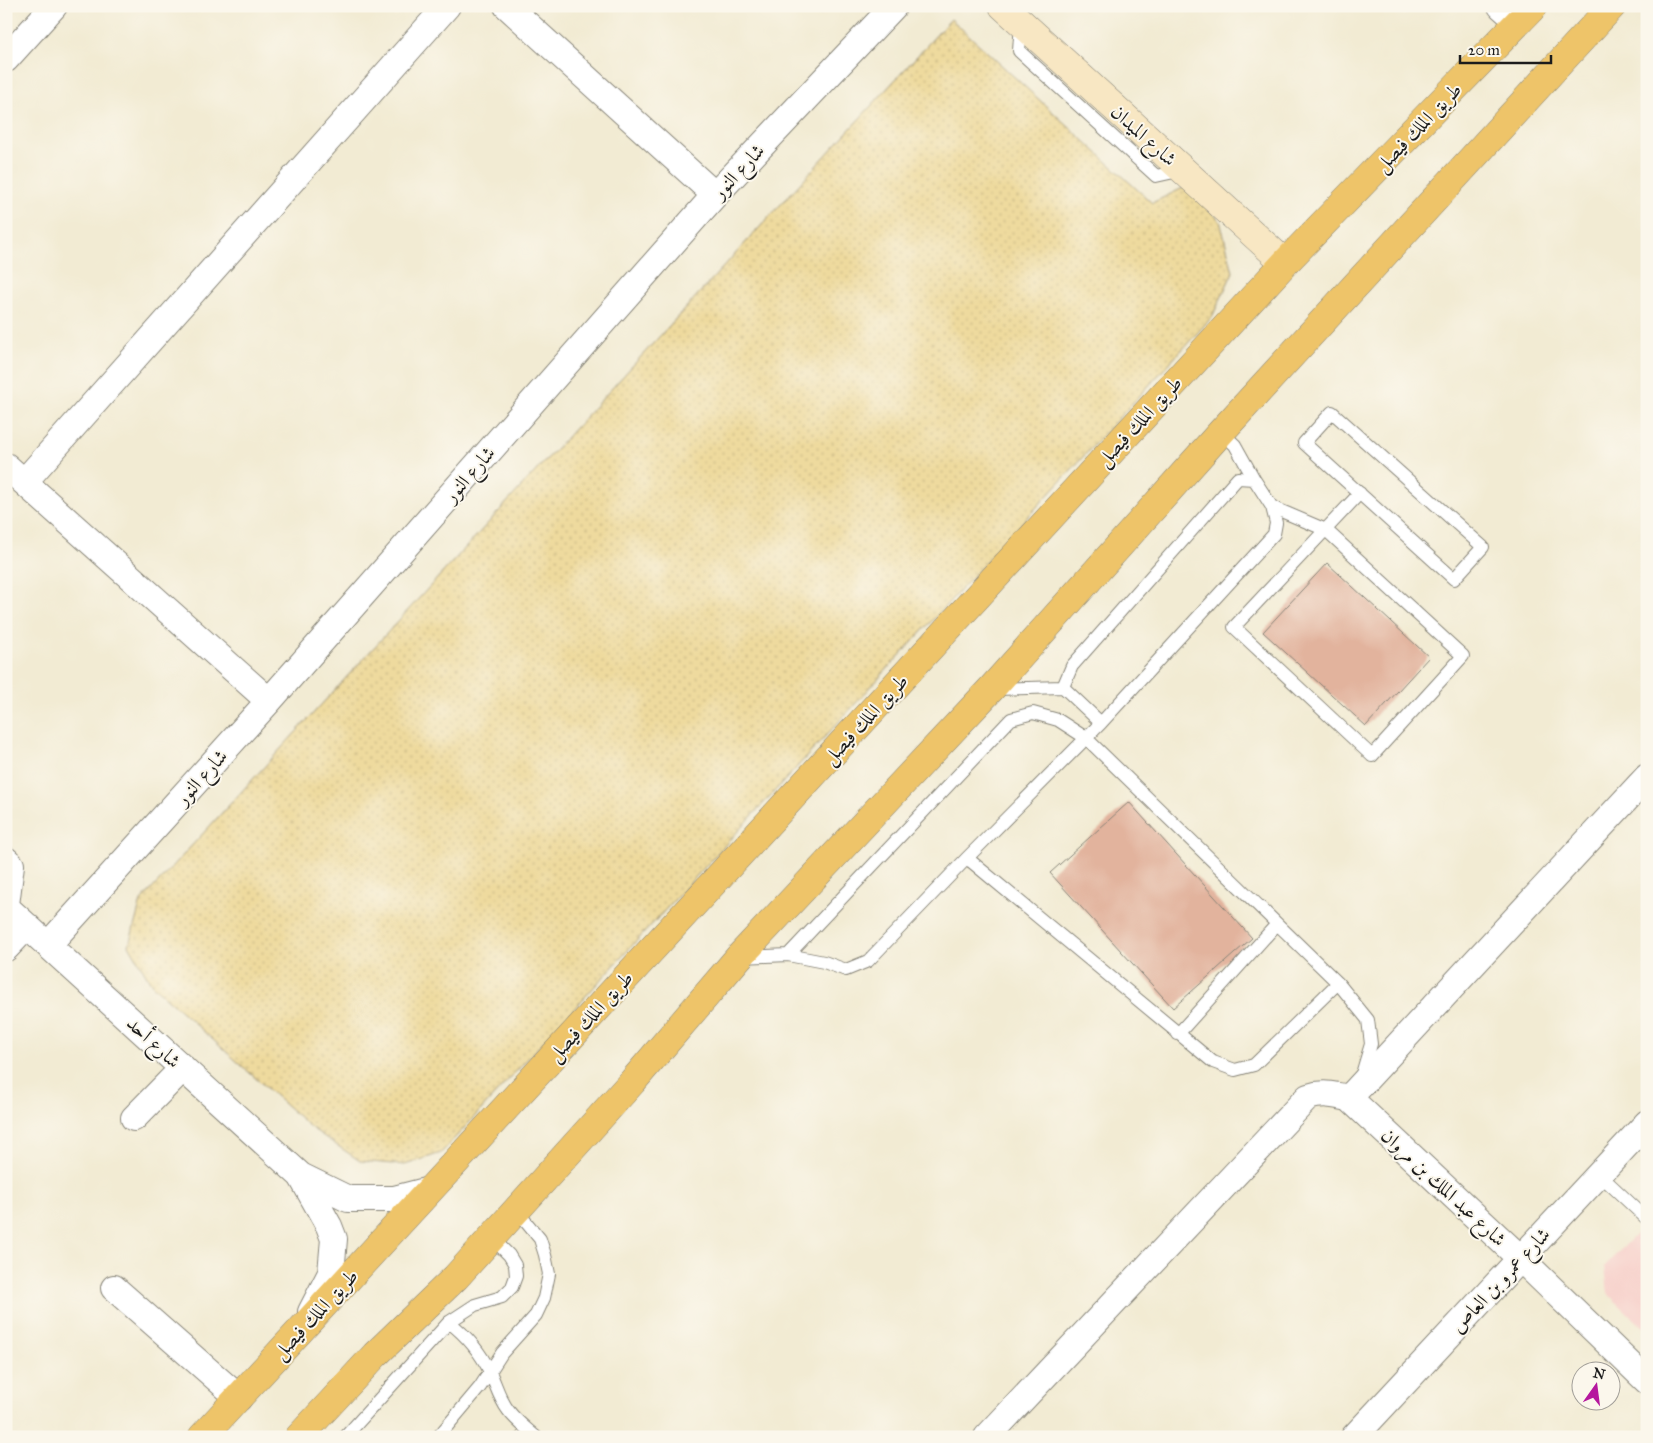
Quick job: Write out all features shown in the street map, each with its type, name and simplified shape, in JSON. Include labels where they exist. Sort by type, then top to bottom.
[{"type":"main road","points":[[300,1437],[375,1356],[456,1277],[633,1081],[739,957],[991,689],[1222,432],[1612,6]]},
{"type":"main road","name":"طريق الملك فيصل","points":[[202,1437],[1518,12]]},
{"type":"street","points":[[268,702],[15,474],[447,6]]},
{"type":"street","points":[[507,6],[715,195]]},
{"type":"street","name":"شارع النور","points":[[48,945],[268,702],[715,195],[894,6]]},
{"type":"street","points":[[6,59],[45,10]]},
{"type":"street","name":"شارع الميدان","points":[[1012,15],[1285,263]]},
{"type":"street","points":[[987,1437],[1308,1097],[1318,1094],[1331,1094],[1349,1098],[1647,777]]},
{"type":"street","points":[[6,860],[11,865],[6,906]]},
{"type":"street","name":"شارع أحد","points":[[6,906],[301,1176],[348,1199],[394,1199],[429,1190]]},
{"type":"street","points":[[6,948],[27,926]]},
{"type":"street","points":[[134,1118],[183,1068]]},
{"type":"street","name":"شارع عبد الملك بن مروان","points":[[1349,1098],[1520,1258],[1647,1381]]},
{"type":"street","name":"شارع عمرو بن العاص","points":[[1354,1437],[1647,1123]]},
{"type":"street","name":"شارع أحد","points":[[301,1176],[329,1226],[334,1239],[331,1274],[305,1325]]},
{"type":"street","points":[[114,1288],[239,1398]]},
{"type":"lane","points":[[1332,412],[1483,548],[1454,579],[1360,494],[1304,443],[1332,412]]},
{"type":"lane","points":[[739,957],[788,955],[824,962],[846,970],[868,961],[1101,723],[1274,534],[1276,523],[1272,507],[1235,445],[1222,432]]},
{"type":"lane","points":[[1063,687],[1072,666],[1238,478],[1254,479]]},
{"type":"lane","points":[[1272,507],[1326,530],[1463,656],[1372,756],[1234,627],[1326,530],[1360,494]]},
{"type":"lane","points":[[991,689],[1063,687],[1101,723]]},
{"type":"lane","points":[[788,955],[1011,719],[1033,713],[1058,720],[1086,738],[1338,983],[1368,1020],[1371,1044],[1363,1072],[1349,1098]]},
{"type":"lane","points":[[967,858],[1213,1062],[1235,1070],[1254,1065],[1338,983]]},
{"type":"lane","points":[[1178,1034],[1277,924]]},
{"type":"lane","points":[[1598,1174],[1647,1219]]},
{"type":"lane","points":[[438,1437],[480,1387],[502,1353],[536,1315],[544,1298],[549,1274],[545,1255],[540,1240],[516,1210]]},
{"type":"lane","points":[[345,1437],[449,1322],[475,1305],[502,1297],[512,1287],[516,1276],[515,1265],[509,1255],[492,1237]]},
{"type":"lane","points":[[449,1322],[473,1343],[490,1372],[499,1396],[508,1410],[518,1422],[536,1437]]},
{"type":"shaded area","points":[[1647,1223],[1647,1331],[1608,1294],[1605,1266]]},
{"type":"sand","points":[[951,19],[1152,203],[1187,186],[1220,221],[1233,272],[1212,317],[441,1153],[405,1165],[360,1161],[310,1127],[152,985],[129,945],[141,901]]},
{"type":"building","points":[[1327,563],[1429,657],[1366,726],[1263,632]]},
{"type":"building","points":[[1129,802],[1252,938],[1173,1008],[1050,873]]},
{"type":"building","points":[[522,1427],[532,1437],[513,1437]]}]
